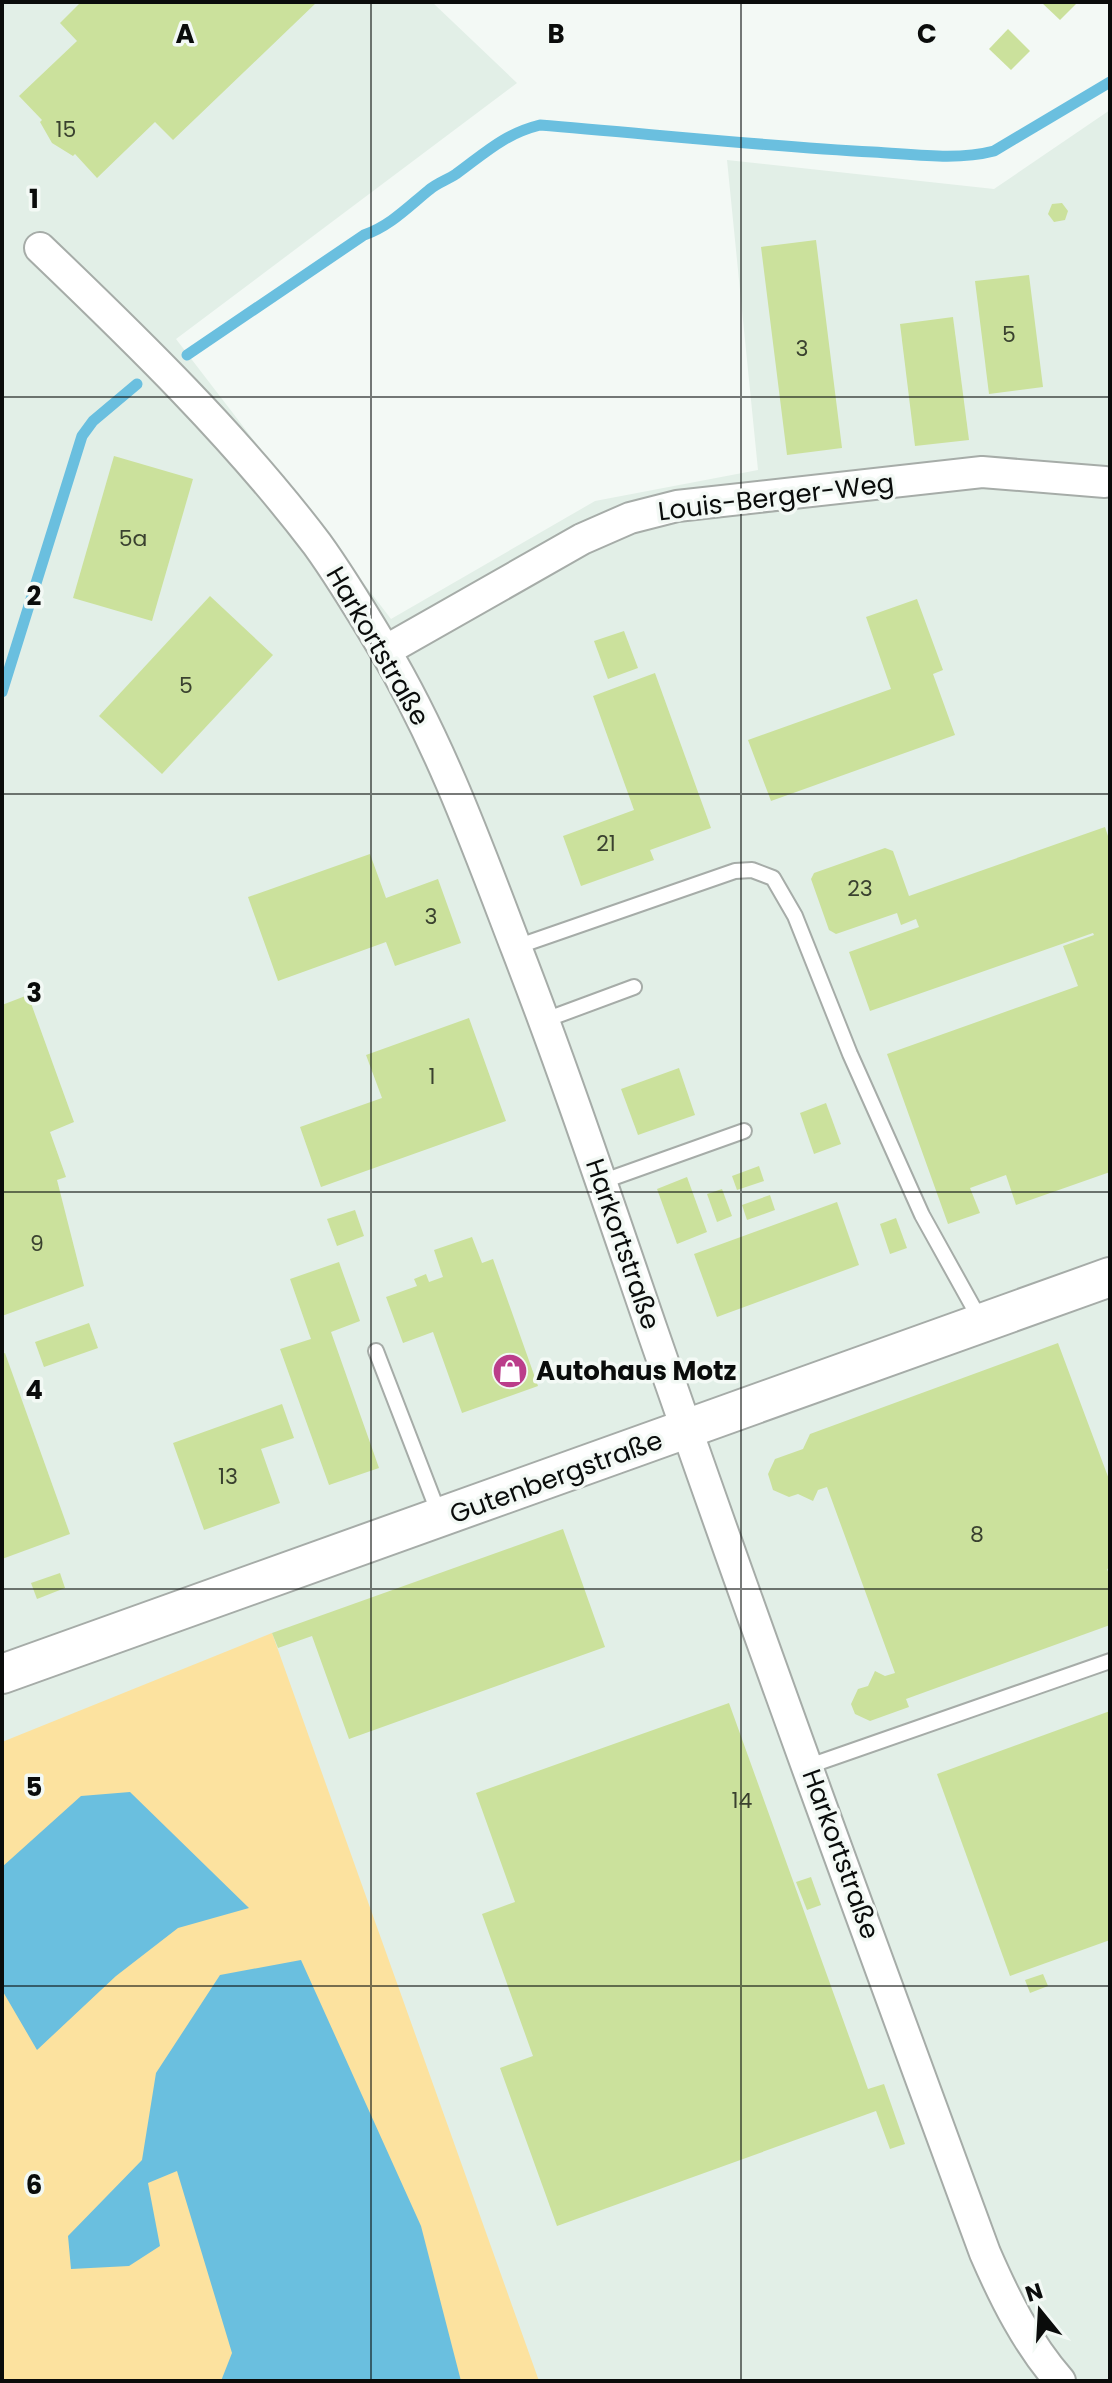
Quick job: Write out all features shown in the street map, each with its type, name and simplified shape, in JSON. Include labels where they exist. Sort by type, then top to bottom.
[{"type":"street","name":"Harkortstraße","points":[[40,248],[176,383],[249,462],[319,547],[385,651],[432,739],[475,836],[545,1020],[687,1430],[985,2253],[1007,2303],[1041,2359],[1060,2381]]},
{"type":"street","name":"Louis-Berger-Weg","points":[[385,651],[582,539],[630,518],[677,506],[982,472],[1105,482]]},
{"type":"street","name":"Gutenbergstraße","points":[[2,1674],[1110,1277]]},
{"type":"lane","points":[[516,947],[735,871],[752,870],[773,878],[795,916],[850,1054],[922,1215],[982,1323]]},
{"type":"lane","points":[[545,1020],[634,987]]},
{"type":"lane","points":[[601,1182],[744,1131]]},
{"type":"lane","points":[[376,1351],[441,1518]]},
{"type":"lane","points":[[809,1766],[1110,1661]]},
{"type":"shaded area","points":[[2,2],[432,2],[517,83],[176,339],[391,619],[595,501],[758,470],[727,160],[994,189],[1110,110],[1110,2381],[2,2381]]},
{"type":"shaded area","points":[[272,1633],[539,2381],[2,2381],[2,1742]]},
{"type":"water","points":[[130,1792],[249,1908],[178,1928],[116,1976],[37,2050],[2,1990],[2,1867],[81,1796]]},
{"type":"water","points":[[301,1960],[421,2226],[461,2381],[221,2381],[232,2353],[177,2171],[148,2183],[160,2246],[129,2266],[71,2269],[68,2236],[142,2160],[156,2073],[220,1975]]},
{"type":"building","points":[[81,2],[317,2],[173,140],[155,122],[97,178],[75,154],[73,156],[52,143],[40,122],[42,120],[19,96],[77,41],[60,23]]},
{"type":"building","points":[[1041,2],[1078,2],[1060,20]]},
{"type":"building","points":[[1008,29],[1030,51],[1011,70],[989,49]]},
{"type":"building","points":[[1062,203],[1068,211],[1065,220],[1054,222],[1048,214],[1052,204]]},
{"type":"building","points":[[816,240],[842,448],[787,455],[761,247]]},
{"type":"building","points":[[1029,275],[1043,387],[989,394],[975,281]]},
{"type":"building","points":[[953,317],[969,440],[915,446],[900,324]]},
{"type":"building","points":[[114,456],[193,479],[152,621],[73,598]]},
{"type":"building","points":[[210,596],[273,655],[162,774],[99,716]]},
{"type":"building","points":[[917,599],[943,670],[933,674],[955,735],[771,801],[748,740],[891,689],[866,617]]},
{"type":"building","points":[[624,631],[638,668],[608,679],[594,641]]},
{"type":"building","points":[[655,673],[711,828],[650,850],[654,860],[581,886],[563,836],[634,810],[593,696]]},
{"type":"building","points":[[1105,827],[1110,842],[1110,1172],[1016,1205],[1006,1175],[970,1188],[980,1213],[948,1224],[887,1054],[1078,986],[1063,946],[1094,935],[870,1011],[849,952],[919,927],[916,919],[901,925],[897,913],[836,934],[829,930],[811,879],[814,873],[885,848],[893,851],[909,896]]},
{"type":"building","points":[[370,854],[386,898],[438,879],[461,943],[395,966],[386,942],[278,981],[248,897]]},
{"type":"building","points":[[28,995],[74,1122],[50,1132],[66,1177],[57,1180],[84,1286],[2,1316],[2,1005]]},
{"type":"building","points":[[469,1018],[506,1121],[321,1187],[300,1127],[382,1098],[366,1055]]},
{"type":"building","points":[[679,1068],[695,1115],[638,1135],[621,1089]]},
{"type":"building","points":[[826,1103],[841,1144],[814,1154],[800,1113]]},
{"type":"building","points":[[759,1166],[764,1181],[737,1190],[732,1176]]},
{"type":"building","points":[[687,1177],[707,1232],[677,1244],[657,1189]]},
{"type":"building","points":[[722,1189],[732,1216],[717,1222],[707,1194]]},
{"type":"building","points":[[770,1195],[775,1210],[747,1220],[742,1205]]},
{"type":"building","points":[[837,1202],[859,1265],[717,1317],[694,1254]]},
{"type":"building","points":[[355,1210],[364,1236],[337,1246],[327,1219]]},
{"type":"building","points":[[896,1218],[907,1248],[890,1254],[880,1224]]},
{"type":"building","points":[[472,1237],[482,1263],[493,1259],[538,1386],[462,1413],[433,1332],[403,1343],[386,1297],[417,1286],[414,1279],[426,1274],[429,1282],[443,1277],[434,1250]]},
{"type":"building","points":[[339,1262],[360,1321],[331,1332],[379,1468],[329,1485],[280,1349],[311,1339],[290,1279]]},
{"type":"building","points":[[89,1323],[98,1348],[44,1367],[35,1342]]},
{"type":"building","points":[[1058,1343],[1110,1482],[1110,1568],[1107,1569],[1110,1577],[1110,1625],[906,1699],[909,1707],[870,1721],[855,1714],[851,1704],[858,1689],[868,1686],[875,1671],[885,1676],[895,1673],[827,1487],[818,1490],[813,1501],[798,1494],[789,1497],[773,1490],[768,1474],[775,1459],[803,1449],[810,1434]]},
{"type":"building","points":[[5,1353],[70,1534],[2,1559],[2,1354]]},
{"type":"building","points":[[282,1404],[294,1438],[261,1449],[280,1503],[204,1530],[173,1443]]},
{"type":"building","points":[[563,1529],[605,1647],[349,1739],[312,1636],[278,1648],[272,1633]]},
{"type":"building","points":[[60,1573],[65,1588],[37,1599],[31,1583]]},
{"type":"building","points":[[729,1703],[868,2089],[884,2084],[905,2144],[890,2149],[876,2111],[557,2226],[500,2068],[533,2056],[482,1914],[515,1902],[476,1793]]},
{"type":"building","points":[[1110,1711],[1110,1940],[1010,1976],[937,1774]]},
{"type":"building","points":[[811,1877],[821,1905],[807,1910],[796,1882]]},
{"type":"building","points":[[1043,1974],[1048,1986],[1030,1993],[1025,1980]]},
{"type":"waterway","points":[[187,355],[364,235],[390,221],[495,145],[540,125],[790,147],[965,156],[994,151],[1110,82]]},
{"type":"waterway","points":[[2,692],[82,436],[93,421],[137,384]]},
{"type":"place","name":"Autohaus Motz","points":[[510,1371]]}]
